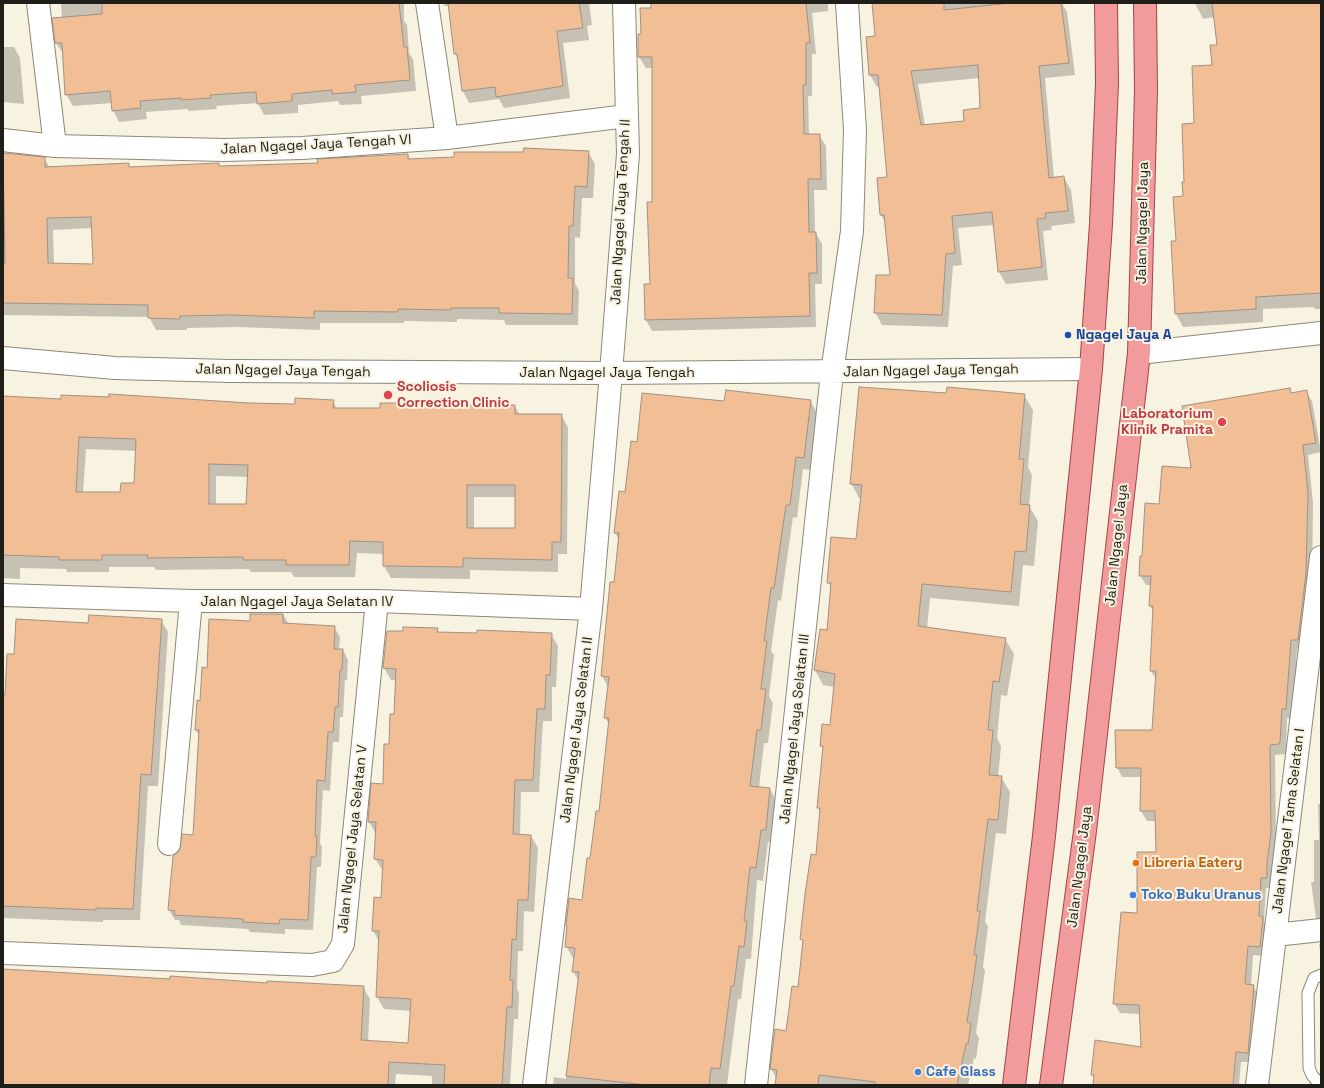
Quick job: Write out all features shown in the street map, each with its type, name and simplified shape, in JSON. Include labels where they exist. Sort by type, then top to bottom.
[{"type":"main road","points":[[1014,1085],[1044,836],[1091,369],[1107,83],[1106,3]]},
{"type":"main road","name":"Jalan Ngagel Jaya","points":[[1051,1085],[1085,831],[1139,353],[1146,90],[1145,3]]},
{"type":"street","points":[[38,3],[55,146]]},
{"type":"street","points":[[427,3],[447,138]]},
{"type":"street","name":"Jalan Ngagel Jaya Tengah II","points":[[611,373],[628,154],[624,3]]},
{"type":"street","name":"Jalan Ngagel Jaya Selatan III","points":[[756,1085],[832,373],[852,231],[855,130],[847,3]]},
{"type":"street","name":"Jalan Ngagel Jaya Tengah VI","points":[[3,140],[55,146],[224,150],[294,149],[447,138],[627,116]]},
{"type":"street","points":[[1139,353],[1321,333]]},
{"type":"street","name":"Jalan Ngagel Jaya Tengah","points":[[3,358],[115,368],[230,371],[832,373],[1091,369]]},
{"type":"street","name":"Jalan Ngagel Jaya Selatan II","points":[[534,1085],[591,609],[611,373]]},
{"type":"street","name":"Jalan Ngagel Tama Selatan I","points":[[1257,1085],[1321,557]]},
{"type":"street","name":"Jalan Ngagel Jaya Selatan IV","points":[[3,595],[191,601],[377,601],[591,609]]},
{"type":"street","points":[[169,844],[191,601]]},
{"type":"street","name":"Jalan Ngagel Jaya Selatan V","points":[[3,953],[312,965],[333,961],[343,944],[377,601]]},
{"type":"street","points":[[1275,935],[1321,930]]},
{"type":"lane","points":[[1321,975],[1314,978],[1308,993],[1309,1068],[1317,1081],[1321,1082]]},
{"type":"building","points":[[102,3],[399,3],[404,47],[407,47],[410,80],[355,85],[356,92],[332,94],[332,90],[292,94],[292,101],[257,104],[256,92],[210,95],[211,98],[181,100],[181,98],[140,101],[141,108],[112,111],[110,91],[65,95],[62,43],[55,43],[52,18],[102,14]]},
{"type":"building","points":[[448,3],[579,3],[583,28],[557,31],[563,86],[496,97],[495,87],[462,91],[457,54],[454,54]]},
{"type":"building","points":[[651,3],[806,3],[810,43],[806,43],[806,85],[803,85],[804,134],[820,134],[821,179],[808,179],[809,232],[816,232],[817,273],[809,273],[810,316],[645,320],[644,284],[650,284],[647,202],[652,202],[652,57],[638,57],[638,34],[641,34],[640,8],[651,8]]},
{"type":"building","points":[[872,3],[944,3],[944,10],[1011,3],[1061,3],[1069,63],[1039,66],[1049,178],[1064,176],[1068,211],[1045,213],[1046,218],[1037,219],[1042,267],[998,272],[992,212],[952,216],[955,253],[946,254],[942,315],[874,313],[876,275],[890,275],[884,215],[880,215],[877,178],[887,177],[878,75],[869,75],[866,37],[875,36]],"holes":[[[978,65],[980,108],[963,110],[964,121],[921,125],[911,71]]]},
{"type":"building","points":[[1212,3],[1321,3],[1321,293],[1256,297],[1256,309],[1175,314],[1171,241],[1176,241],[1173,197],[1183,196],[1182,124],[1194,123],[1192,66],[1212,65],[1210,45],[1217,45]]},
{"type":"building","points":[[524,148],[589,151],[587,187],[575,186],[573,226],[569,226],[568,278],[573,278],[572,314],[499,313],[499,308],[451,308],[451,310],[398,309],[398,312],[314,311],[314,318],[230,315],[180,316],[180,319],[148,318],[148,305],[3,303],[3,263],[5,263],[3,153],[45,157],[45,167],[129,163],[129,167],[219,163],[219,166],[318,163],[317,159],[408,154],[408,159],[454,157],[454,152],[523,152]],"holes":[[[91,217],[93,264],[48,263],[47,218]]]},
{"type":"building","points":[[859,387],[946,393],[947,387],[1025,394],[1019,459],[1024,459],[1020,504],[1030,505],[1026,552],[1015,551],[1011,592],[922,584],[918,626],[1006,638],[999,682],[993,681],[988,730],[993,730],[989,775],[1002,776],[998,820],[988,819],[977,911],[980,911],[974,955],[977,955],[967,1022],[971,1023],[968,1044],[966,1044],[957,1085],[875,1085],[875,1082],[819,1075],[818,1085],[775,1085],[777,1070],[770,1069],[775,1029],[786,1031],[792,986],[798,987],[803,940],[800,939],[805,894],[811,854],[816,855],[820,808],[817,808],[823,746],[820,746],[822,724],[830,725],[835,674],[814,670],[820,629],[827,630],[831,583],[827,583],[831,537],[856,539],[862,485],[850,484]]},
{"type":"building","points":[[1290,388],[1291,393],[1307,390],[1316,443],[1303,445],[1308,492],[1306,573],[1298,640],[1291,640],[1286,709],[1282,709],[1280,742],[1279,744],[1270,745],[1271,832],[1267,864],[1267,878],[1261,878],[1259,916],[1263,917],[1260,947],[1248,946],[1245,984],[1254,985],[1248,1053],[1236,1052],[1233,1085],[1093,1085],[1094,1075],[1091,1075],[1095,1040],[1141,1047],[1139,1005],[1113,1004],[1121,912],[1137,913],[1137,852],[1156,852],[1155,811],[1140,811],[1141,768],[1116,768],[1115,730],[1152,730],[1156,671],[1150,671],[1153,606],[1149,606],[1151,576],[1139,576],[1140,556],[1142,556],[1145,503],[1159,504],[1162,466],[1191,468],[1182,406]]},
{"type":"building","points":[[726,390],[811,400],[804,458],[796,457],[790,505],[786,505],[774,588],[771,588],[764,641],[767,641],[761,689],[766,689],[761,730],[757,730],[750,786],[770,788],[766,830],[761,830],[756,868],[750,867],[744,921],[747,921],[744,947],[739,946],[734,986],[731,986],[720,1069],[711,1068],[709,1085],[646,1085],[566,1076],[579,972],[572,972],[575,948],[565,947],[566,926],[569,898],[582,900],[587,858],[590,858],[596,811],[599,811],[609,718],[604,718],[609,677],[601,676],[610,582],[614,582],[619,533],[614,533],[619,491],[625,492],[631,441],[637,442],[642,393],[724,401]]},
{"type":"building","points":[[109,394],[249,403],[295,404],[295,398],[334,400],[333,408],[380,408],[380,403],[419,403],[419,405],[515,405],[515,414],[562,414],[561,542],[552,542],[552,560],[463,558],[463,567],[383,566],[383,542],[350,541],[349,565],[286,565],[286,560],[243,560],[243,557],[147,558],[148,555],[102,555],[102,560],[59,560],[59,557],[3,555],[3,396],[61,399],[61,395],[109,397]],"holes":[[[79,437],[136,439],[134,483],[121,483],[120,492],[76,492]],[[209,464],[248,465],[246,504],[209,504]],[[467,485],[515,485],[515,528],[467,528]]]},
{"type":"building","points":[[250,614],[283,614],[283,623],[335,626],[334,649],[343,649],[338,707],[335,707],[333,732],[328,732],[325,781],[317,780],[315,836],[317,836],[316,857],[311,857],[308,920],[280,919],[279,924],[243,922],[243,919],[174,915],[175,911],[168,910],[173,856],[179,851],[182,834],[193,835],[199,730],[195,730],[197,700],[200,701],[202,667],[207,668],[209,619],[250,621]]},
{"type":"building","points":[[89,615],[162,619],[151,775],[141,774],[133,909],[96,908],[96,910],[3,906],[3,695],[5,695],[7,654],[14,654],[16,619],[88,623]]},
{"type":"building","points":[[403,627],[438,628],[437,632],[477,633],[477,630],[552,633],[550,675],[546,675],[545,709],[537,709],[533,780],[515,780],[513,834],[531,835],[528,900],[518,900],[516,940],[512,939],[510,980],[513,980],[512,1007],[507,1007],[502,1085],[444,1085],[445,1065],[389,1062],[388,1085],[3,1085],[3,969],[170,979],[170,976],[267,983],[267,981],[364,986],[361,1040],[408,1043],[411,999],[376,997],[379,931],[372,931],[374,897],[381,898],[383,860],[374,859],[376,822],[368,822],[371,783],[383,784],[384,744],[389,744],[390,714],[394,714],[396,669],[383,668],[387,631],[403,631]]},
{"type":"place","name":"Ngagel Jaya A","points":[[1068,335]]},
{"type":"place","name":"Scoliosis Correction Clinic","points":[[388,395]]},
{"type":"place","name":"Laboratorium Klinik Pramita","points":[[1222,422]]},
{"type":"place","name":"Libreria Eatery","points":[[1136,863]]},
{"type":"place","name":"Toko Buku Uranus","points":[[1133,895]]},
{"type":"place","name":"Cafe Glass","points":[[918,1072]]}]
